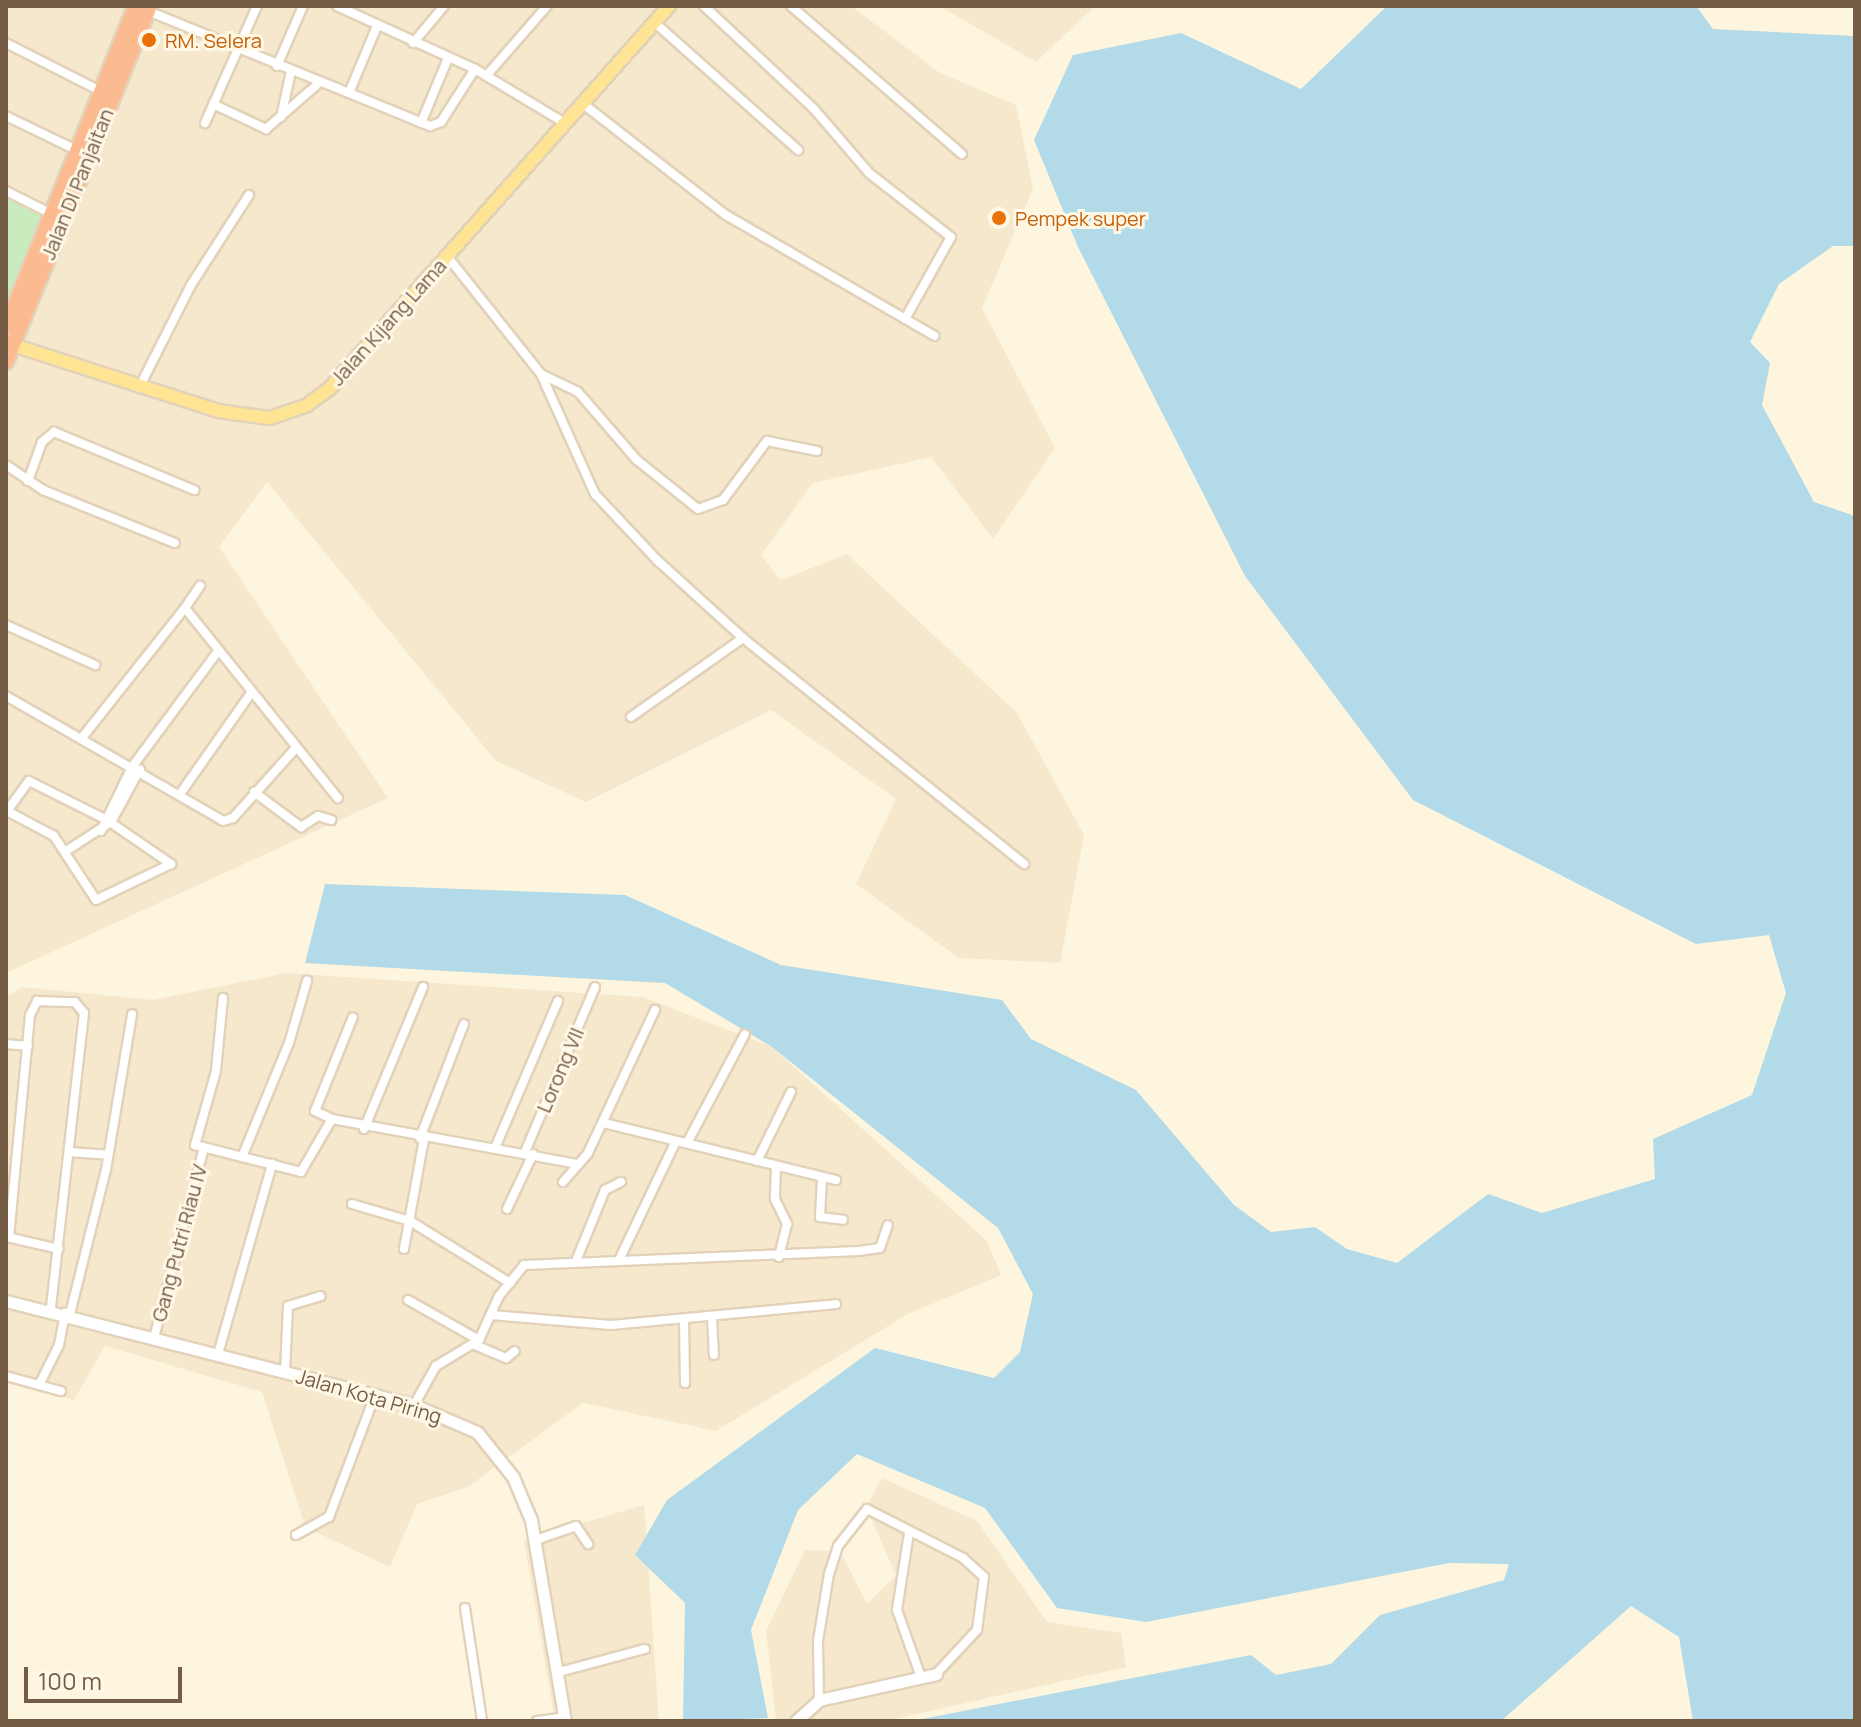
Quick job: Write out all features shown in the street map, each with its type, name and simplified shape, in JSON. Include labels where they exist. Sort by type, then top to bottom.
[{"type":"highway","name":"Jalan DI Panjaitan","points":[[6,327],[102,92],[145,8]]},
{"type":"highway","name":"Jalan DI Panjaitan","points":[[6,362],[145,8]]},
{"type":"main road","name":"Jalan Kijang Lama","points":[[13,345],[139,389],[251,417],[294,411],[330,388],[669,6]]},
{"type":"street","points":[[205,123],[257,6]]},
{"type":"street","points":[[277,66],[303,6]]},
{"type":"street","points":[[337,6],[487,75],[565,123]]},
{"type":"street","points":[[413,43],[444,6]]},
{"type":"street","points":[[487,75],[547,6]]},
{"type":"street","points":[[704,6],[814,109],[869,173],[951,237],[905,319]]},
{"type":"street","points":[[791,6],[962,154]]},
{"type":"street","points":[[145,8],[277,66],[421,123],[441,122],[475,69]]},
{"type":"street","points":[[654,22],[798,150]]},
{"type":"street","points":[[349,93],[377,26]]},
{"type":"street","points":[[6,43],[102,92]]},
{"type":"street","points":[[421,123],[448,58]]},
{"type":"street","points":[[281,117],[291,71]]},
{"type":"street","points":[[213,104],[265,129],[320,82]]},
{"type":"street","points":[[582,103],[709,204],[935,336]]},
{"type":"street","points":[[6,116],[78,151]]},
{"type":"street","points":[[6,191],[52,214]]},
{"type":"street","points":[[139,389],[191,285],[249,195]]},
{"type":"street","points":[[447,256],[541,374],[595,494],[743,638],[1024,864]]},
{"type":"street","points":[[541,374],[578,392],[645,469],[698,509],[723,500],[767,441],[817,451]]},
{"type":"street","points":[[28,481],[42,442],[54,432],[194,490]]},
{"type":"street","points":[[6,465],[28,481],[175,543]]},
{"type":"street","points":[[81,739],[200,586]]},
{"type":"street","points":[[185,608],[295,749],[338,798]]},
{"type":"street","points":[[6,625],[95,665]]},
{"type":"street","points":[[631,717],[743,638]]},
{"type":"street","points":[[66,851],[101,831],[141,760],[218,651]]},
{"type":"street","points":[[180,794],[251,693]]},
{"type":"street","points":[[6,696],[226,821],[295,749]]},
{"type":"street","points":[[23,783],[107,820],[167,857],[169,867],[99,900],[66,851],[47,830],[7,811],[23,783]]},
{"type":"street","points":[[254,792],[301,827],[318,816],[331,820]]},
{"type":"street","points":[[242,1157],[289,1043],[307,981]]},
{"type":"street","points":[[364,1129],[423,987]]},
{"type":"street","name":"Lorong VII","points":[[507,1209],[595,987]]},
{"type":"street","name":"Gang Putri Riau IV","points":[[154,1338],[204,1148],[193,1137],[216,1071],[223,998]]},
{"type":"street","points":[[51,1309],[59,1249],[69,1152],[82,1008],[75,1002],[37,1001],[28,1046],[9,1194],[8,1237],[59,1249]]},
{"type":"street","points":[[495,1148],[558,1001]]},
{"type":"street","points":[[563,1182],[604,1123],[655,1010]]},
{"type":"street","points":[[39,1385],[59,1345],[108,1155],[132,1014]]},
{"type":"street","points":[[353,1017],[315,1111],[364,1129],[529,1153],[577,1164]]},
{"type":"street","points":[[404,1249],[422,1138],[464,1024]]},
{"type":"street","points":[[687,1143],[745,1034]]},
{"type":"street","points":[[6,1044],[28,1046]]},
{"type":"street","points":[[757,1161],[791,1092]]},
{"type":"street","points":[[204,1148],[304,1171],[332,1119]]},
{"type":"street","points":[[604,1123],[836,1180]]},
{"type":"street","points":[[619,1260],[676,1141]]},
{"type":"street","points":[[69,1152],[108,1155]]},
{"type":"street","points":[[218,1354],[272,1164]]},
{"type":"street","points":[[776,1166],[775,1199],[787,1224],[779,1257]]},
{"type":"street","points":[[822,1178],[820,1217],[843,1220]]},
{"type":"street","points":[[576,1261],[605,1190],[621,1182]]},
{"type":"street","points":[[352,1204],[410,1221],[510,1283]]},
{"type":"street","points":[[414,1405],[436,1366],[477,1343],[510,1283],[524,1265],[779,1257],[880,1248],[888,1225]]},
{"type":"street","points":[[285,1372],[288,1306],[320,1296]]},
{"type":"street","points":[[408,1300],[506,1358],[515,1351]]},
{"type":"street","name":"Jalan Kota Piring","points":[[6,1301],[67,1313],[414,1405],[469,1426],[490,1443],[526,1503],[536,1540],[565,1719]]},
{"type":"street","points":[[491,1315],[560,1325],[712,1318],[836,1304]]},
{"type":"street","points":[[712,1318],[714,1355]]},
{"type":"street","points":[[684,1320],[685,1383]]},
{"type":"street","points":[[6,1376],[61,1391]]},
{"type":"street","points":[[296,1535],[329,1517],[375,1395]]},
{"type":"street","points":[[796,1721],[819,1700],[936,1674],[977,1630],[984,1577],[963,1558],[867,1509],[838,1546],[829,1574],[818,1641],[819,1700]]},
{"type":"street","points":[[536,1540],[576,1526],[588,1544]]},
{"type":"street","points":[[909,1533],[897,1610],[921,1677]]},
{"type":"street","points":[[465,1608],[482,1721]]},
{"type":"street","points":[[559,1672],[645,1649]]},
{"type":"street","points":[[537,1721],[565,1719]]},
{"type":"shaded area","points":[[6,6],[851,6],[940,73],[1016,105],[1033,189],[982,308],[1055,448],[993,539],[931,457],[813,483],[761,555],[781,580],[847,554],[1017,713],[1084,835],[1060,963],[959,958],[856,884],[896,799],[771,710],[586,802],[496,761],[267,482],[219,547],[388,798],[6,973]]},
{"type":"shaded area","points":[[939,6],[1095,6],[1036,62]]},
{"type":"shaded area","points":[[286,973],[643,997],[772,1047],[987,1241],[1001,1275],[908,1314],[716,1431],[583,1403],[468,1487],[417,1504],[390,1567],[305,1527],[262,1392],[105,1346],[74,1400],[6,1380],[6,997],[22,987],[153,1000]]},
{"type":"shaded area","points":[[882,1478],[977,1521],[1047,1622],[1121,1633],[1126,1667],[886,1721],[776,1721],[766,1631],[805,1550],[840,1551],[867,1604],[896,1575],[866,1507]]},
{"type":"shaded area","points":[[644,1505],[659,1721],[555,1721],[524,1540]]},
{"type":"green space","points":[[6,198],[43,217],[6,305]]},
{"type":"water","points":[[1387,6],[1696,6],[1713,29],[1855,36],[1855,246],[1833,246],[1779,284],[1750,342],[1770,363],[1762,405],[1814,502],[1855,516],[1855,1721],[1693,1721],[1679,1637],[1631,1606],[1501,1721],[912,1721],[1251,1655],[1276,1675],[1331,1664],[1380,1615],[1504,1580],[1509,1564],[1449,1563],[1146,1622],[1057,1608],[985,1508],[857,1454],[798,1510],[751,1630],[768,1718],[683,1721],[685,1603],[635,1555],[667,1500],[875,1348],[994,1378],[1020,1352],[1033,1294],[998,1228],[772,1047],[665,983],[305,963],[325,884],[625,895],[781,965],[1002,1000],[1031,1039],[1136,1090],[1234,1205],[1271,1232],[1315,1227],[1347,1249],[1397,1263],[1488,1194],[1542,1213],[1655,1179],[1653,1139],[1752,1095],[1786,993],[1769,935],[1696,944],[1413,800],[1245,576],[1078,247],[1034,140],[1073,55],[1181,33],[1301,89]]},
{"type":"place","name":"RM. Selera","points":[[149,40]]},
{"type":"place","name":"Pempek super","points":[[999,218]]}]
